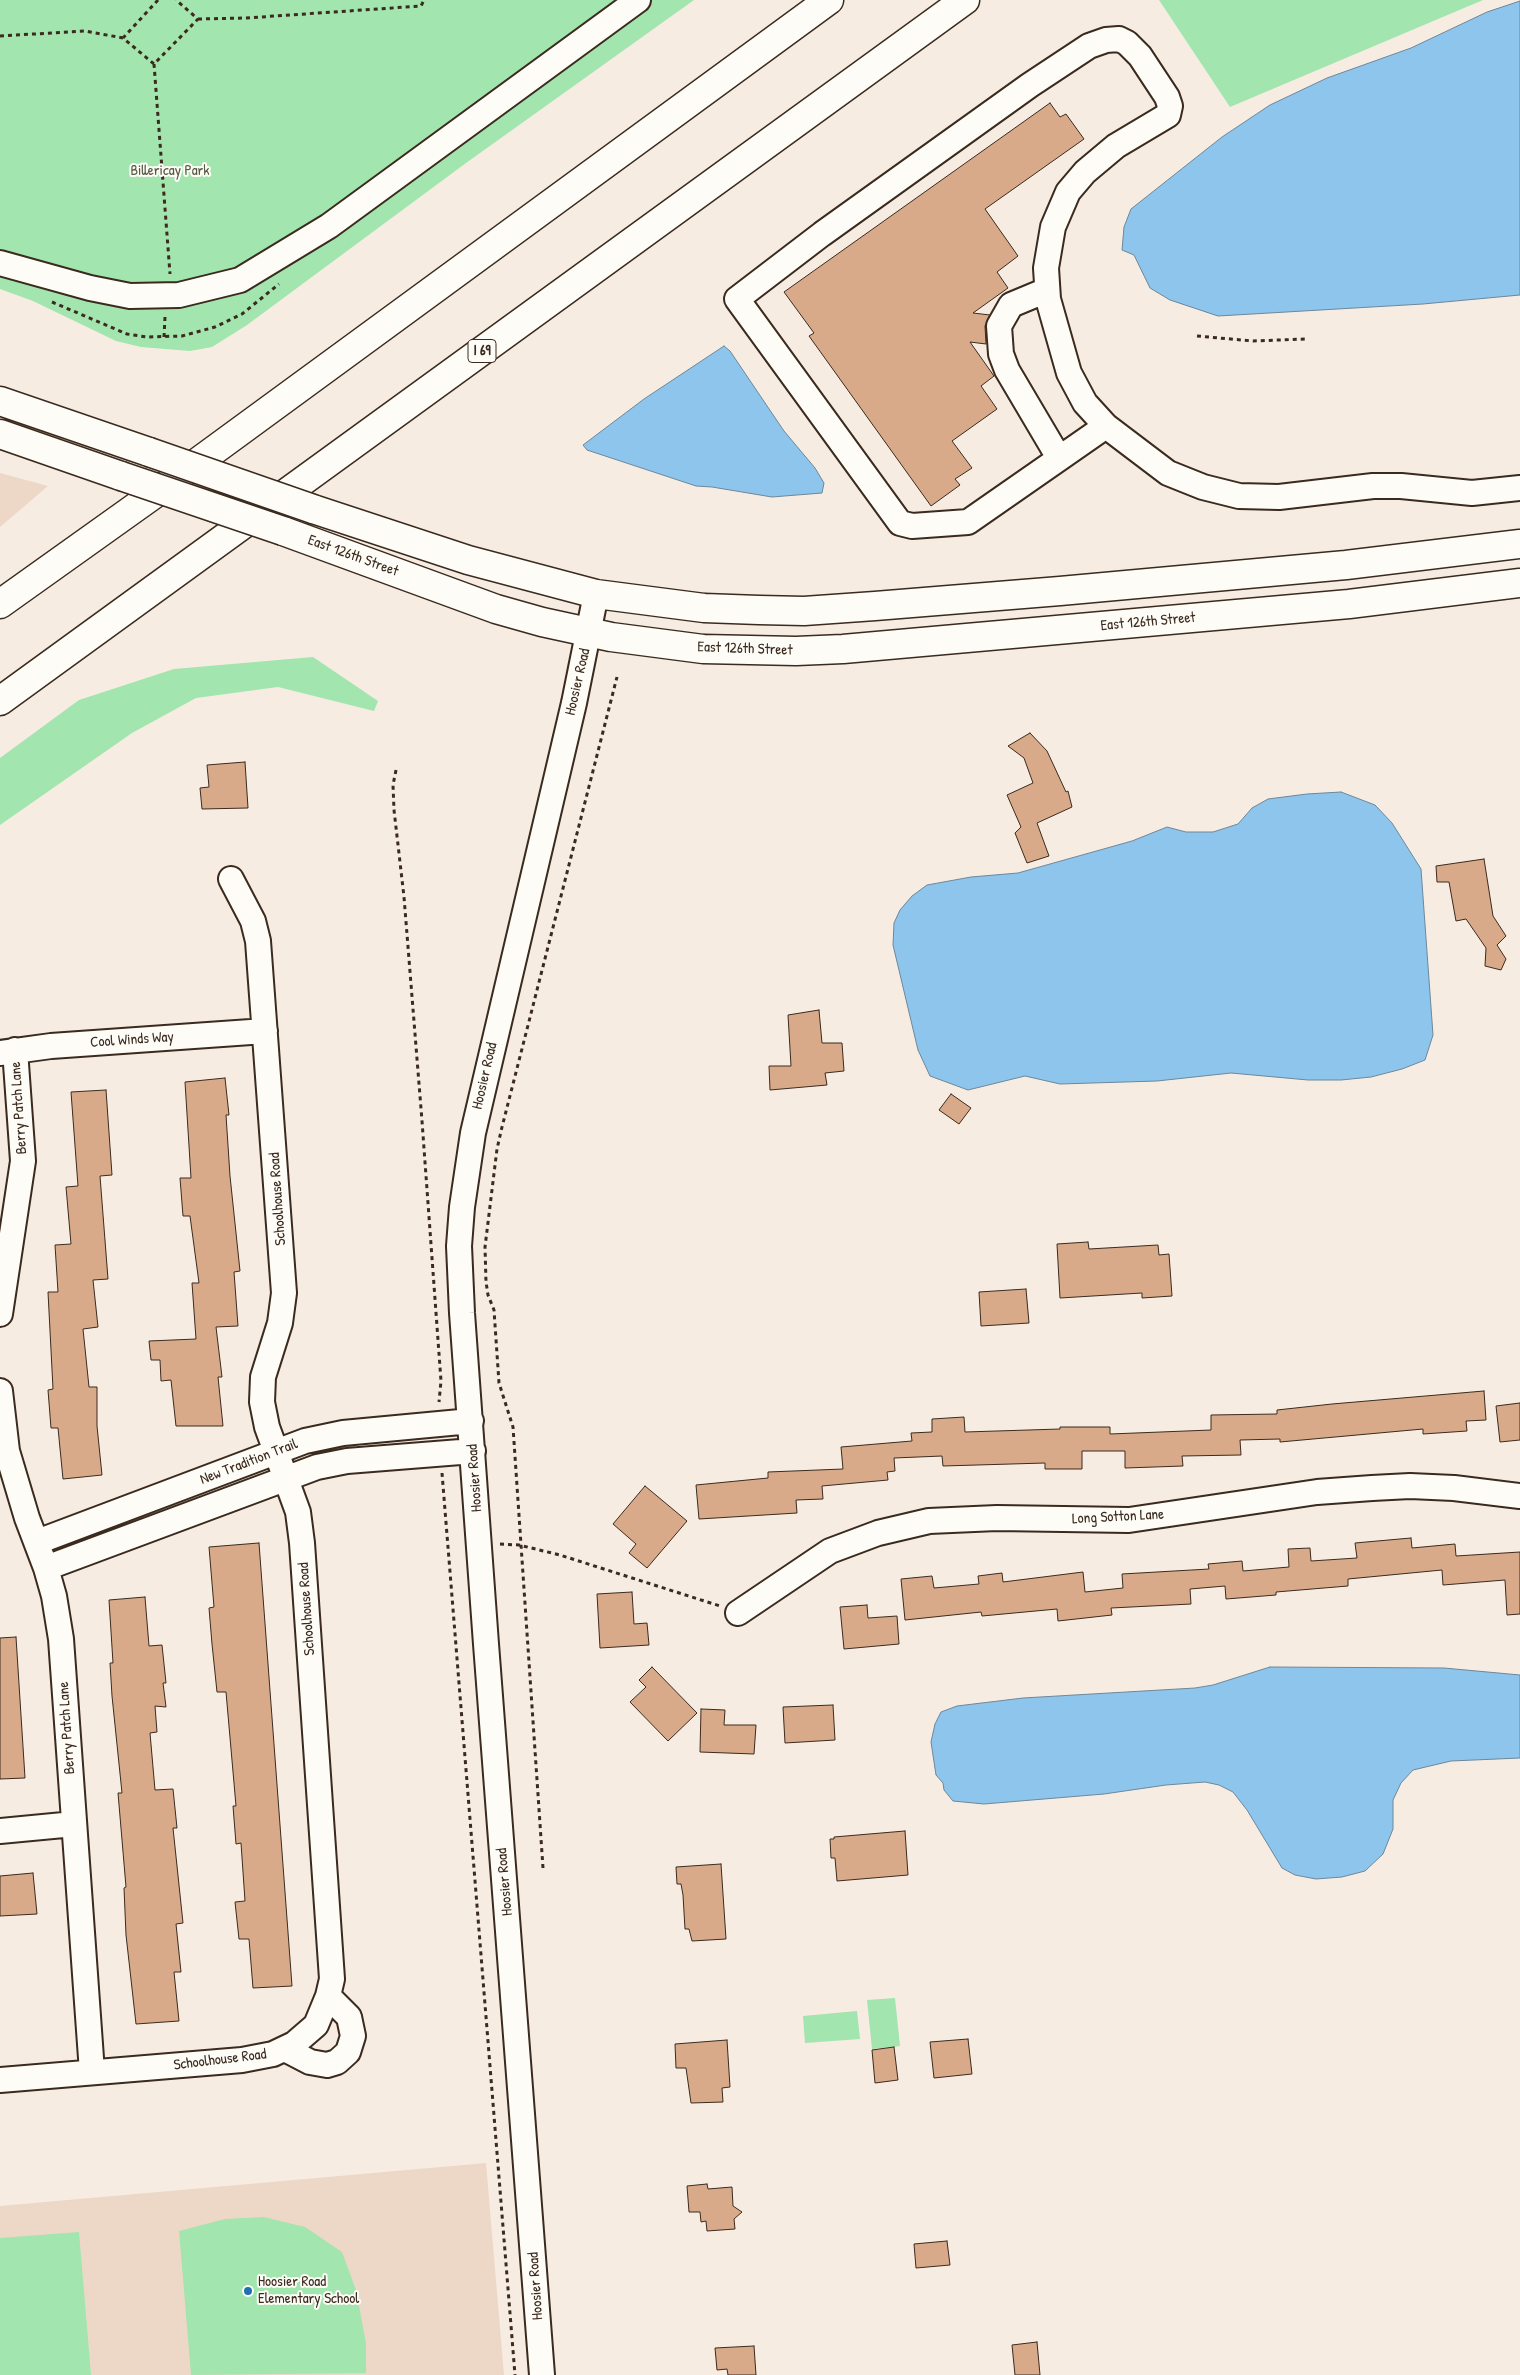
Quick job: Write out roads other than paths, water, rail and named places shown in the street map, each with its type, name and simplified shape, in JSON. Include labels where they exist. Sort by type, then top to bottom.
[{"type":"main road","points":[[0,604],[157,492],[829,0]]},
{"type":"main road","name":"I 69","points":[[0,701],[965,0]]},
{"type":"main road","name":"East 126th Street","points":[[0,400],[313,509],[468,560],[596,594],[704,608],[804,611],[875,606],[1316,568],[1520,544]]},
{"type":"main road","name":"East 126th Street","points":[[0,434],[283,531],[496,609],[589,633],[703,649],[796,651],[843,649],[1349,604],[1520,584]]},
{"type":"street","points":[[0,262],[116,294],[168,296],[198,291],[240,280],[329,226],[638,0]]},
{"type":"street","points":[[1106,426],[968,522],[912,526],[900,523],[737,299],[822,234],[1030,85],[1089,46],[1106,40],[1119,39],[1127,43],[1140,56],[1167,97],[1170,106],[1168,115],[1116,146],[1085,172],[1068,192],[1054,227],[1046,268],[1047,290],[1055,331],[1069,373],[1085,403],[1106,426],[1168,473],[1203,487],[1239,496],[1279,497],[1373,486],[1401,486],[1472,493],[1520,488]]},
{"type":"street","points":[[1047,290],[1011,305],[999,326],[1001,354],[1007,370],[1059,458]]},
{"type":"street","name":"Hoosier Road","points":[[542,2375],[459,1275],[466,1167],[486,1072],[589,633],[596,594]]},
{"type":"street","name":"Schoolhouse Road","points":[[0,2080],[242,2060],[285,2049],[307,2035],[316,2025],[328,1996],[332,1979],[302,1543],[298,1512],[264,1415],[261,1396],[263,1377],[280,1322],[284,1292],[258,941],[253,921],[232,879]]},
{"type":"street","name":"Cool Winds Way","points":[[7,1051],[265,1031]]},
{"type":"street","name":"Berry Patch Lane","points":[[0,1314],[23,1161],[7,1051]]},
{"type":"street","name":"Berry Patch Lane","points":[[0,1391],[7,1451],[27,1518],[46,1568],[54,1596],[61,1639],[92,2072]]},
{"type":"street","name":"New Tradition Trail","points":[[37,1542],[305,1441],[336,1434],[471,1421]]},
{"type":"street","name":"New Tradition Trail","points":[[46,1568],[317,1467],[347,1461],[473,1451]]},
{"type":"street","name":"Long Sotton Lane","points":[[738,1612],[830,1551],[878,1533],[929,1521],[997,1518],[1129,1520],[1317,1492],[1400,1486],[1454,1488],[1520,1496]]},
{"type":"street","points":[[0,1831],[74,1824]]},
{"type":"street","points":[[285,2049],[310,2062],[327,2065],[337,2062],[348,2052],[353,2036],[349,2017],[328,1996]]},
{"type":"water","points":[[1520,1],[1520,295],[1423,304],[1218,316],[1170,300],[1150,288],[1134,255],[1122,250],[1124,227],[1131,209],[1222,137],[1270,105],[1327,78],[1411,48],[1487,12]]},
{"type":"water","points":[[724,346],[730,351],[784,431],[815,468],[824,483],[822,493],[772,497],[696,486],[587,450],[583,445],[644,399]]},
{"type":"water","points":[[1341,792],[1375,805],[1392,823],[1421,869],[1433,1035],[1425,1060],[1402,1069],[1371,1077],[1341,1080],[1308,1080],[1231,1073],[1157,1081],[1060,1084],[1025,1076],[968,1090],[930,1076],[918,1050],[893,945],[894,923],[900,910],[912,896],[927,885],[971,877],[1018,873],[1132,841],[1167,827],[1186,832],[1213,832],[1238,824],[1252,808],[1268,799]]},
{"type":"water","points":[[1270,1667],[1444,1668],[1520,1675],[1520,1758],[1451,1761],[1413,1770],[1401,1783],[1393,1800],[1393,1829],[1383,1854],[1365,1871],[1342,1877],[1316,1879],[1295,1875],[1282,1868],[1247,1810],[1233,1792],[1219,1785],[1205,1782],[1166,1785],[1104,1794],[984,1804],[953,1801],[944,1790],[943,1783],[936,1775],[931,1742],[935,1724],[941,1712],[957,1706],[1023,1698],[1195,1688],[1213,1685]]},
{"type":"place","name":"Hoosier Road Elementary School","points":[[248,2291]]},
{"type":"park label","name":"Billericay Park","points":[[170,171]]}]
